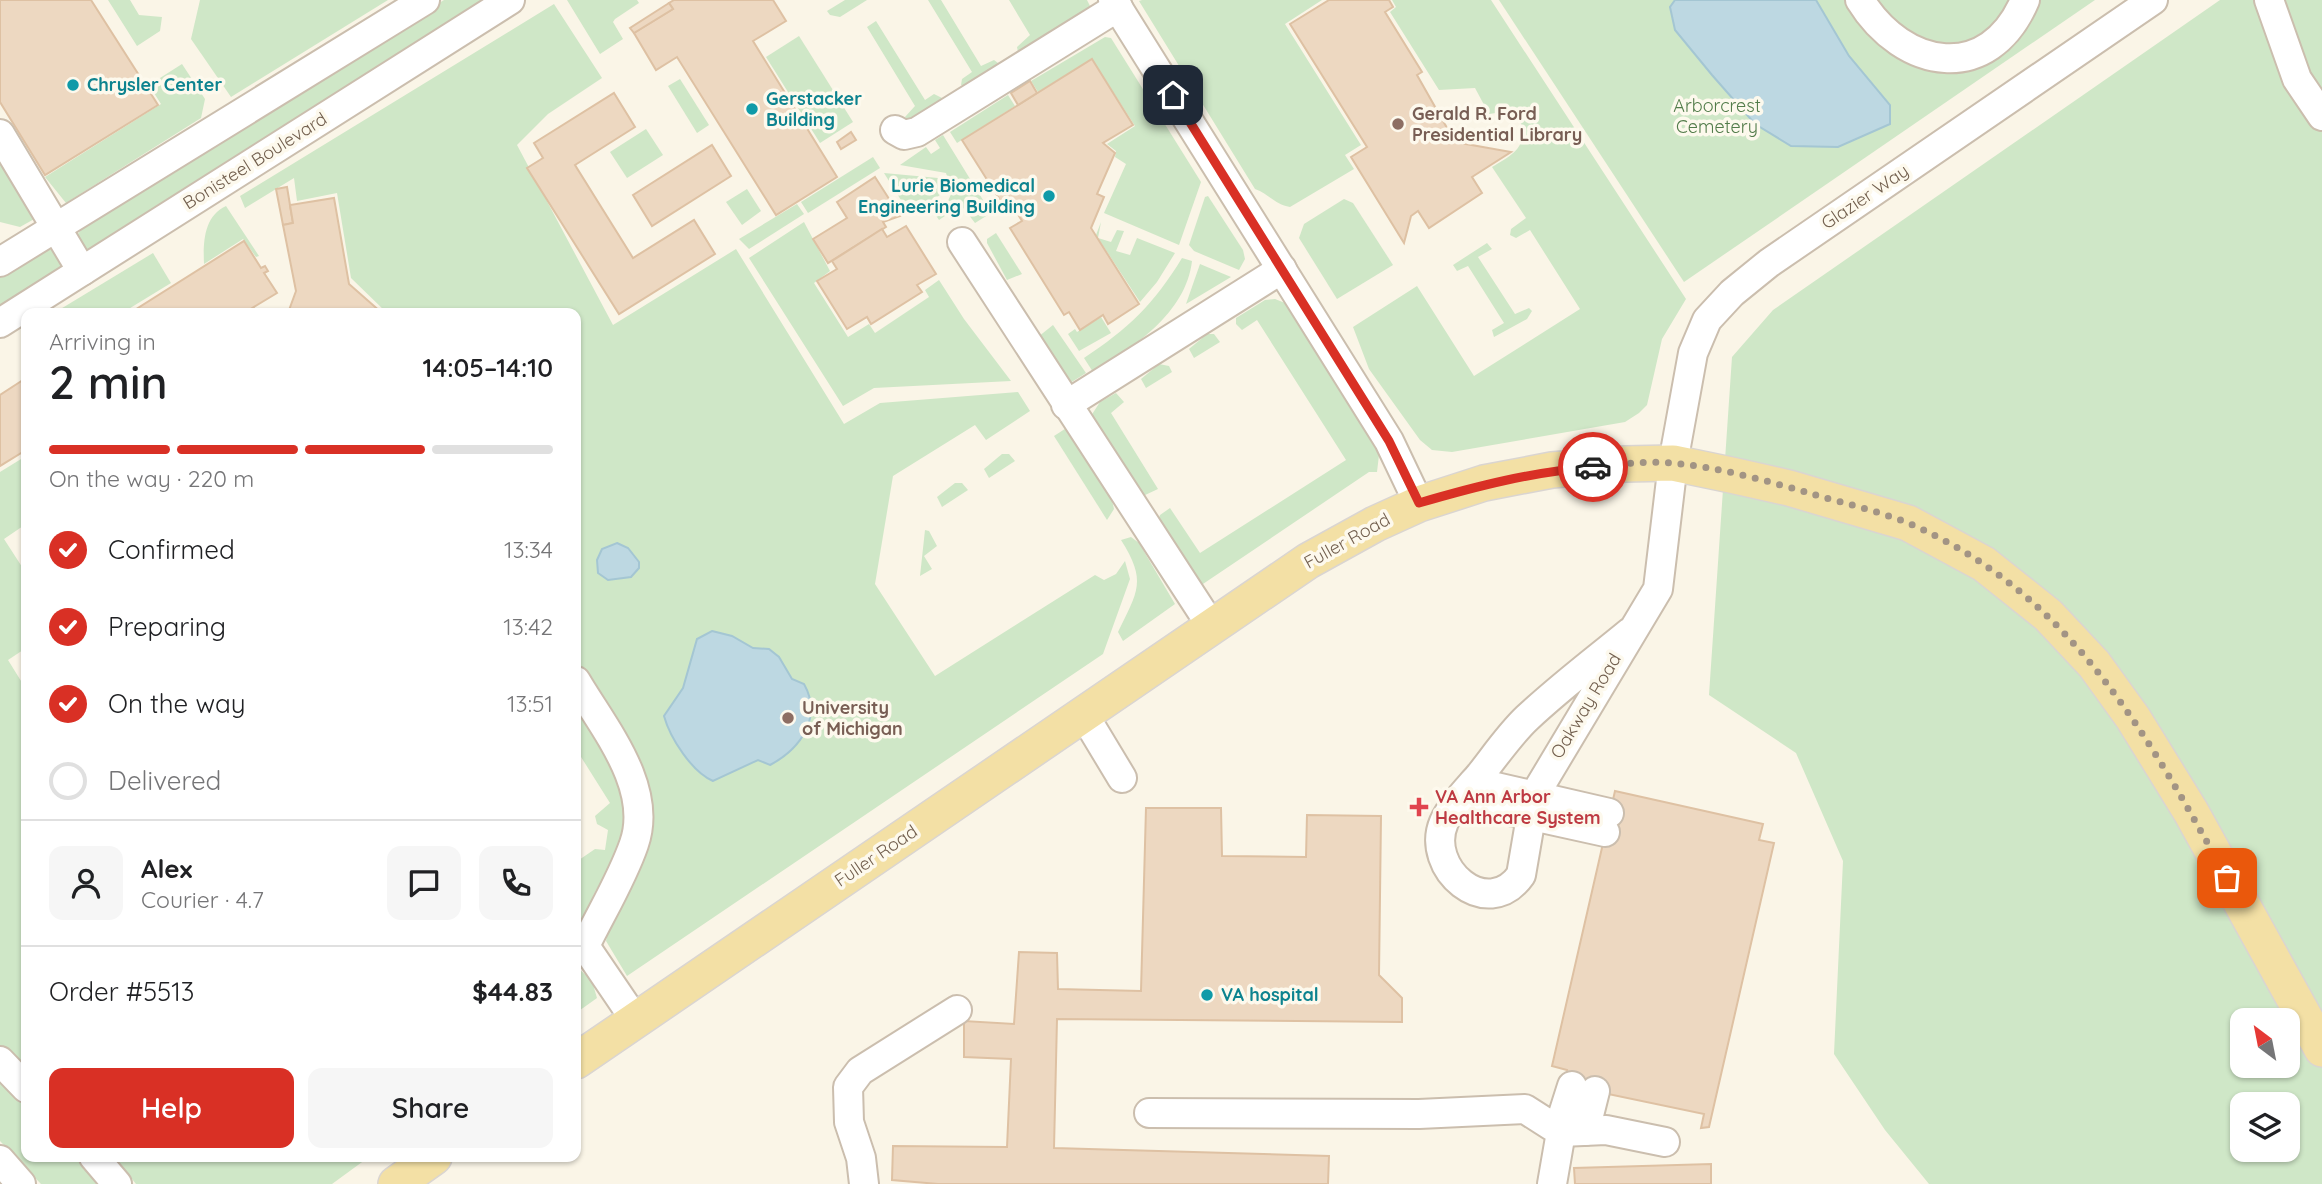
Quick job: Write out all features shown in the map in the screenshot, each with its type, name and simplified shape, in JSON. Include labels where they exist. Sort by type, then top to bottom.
[{"type":"main road","name":"Fuller Road","points":[[581,1058],[1308,561],[1375,524],[1419,503],[1484,483],[1552,470],[1672,463],[1789,488],[1908,523],[1984,564],[2049,615],[2094,664],[2133,718],[2190,812],[2322,1049]]},
{"type":"main road","points":[[396,1184],[428,1162]]},
{"type":"street","points":[[0,262],[425,0]]},
{"type":"street","name":"Bonisteel Boulevard","points":[[24,308],[510,0]]},
{"type":"street","points":[[1860,0],[1872,19],[1912,52],[1953,61],[1990,46],[2020,12],[2025,0]]},
{"type":"street","points":[[2269,0],[2297,79],[2322,116]]},
{"type":"street","points":[[895,130],[904,135],[917,132],[1116,4],[1389,441],[1419,503]]},
{"type":"street","name":"Glazier Way","points":[[1672,463],[1693,353],[1707,320],[1732,292],[2136,5]]},
{"type":"street","points":[[0,134],[58,226],[82,271]]},
{"type":"street","points":[[962,242],[1212,627]]},
{"type":"street","points":[[1066,405],[1282,269]]},
{"type":"street","name":"Bonisteel Boulevard","points":[[0,323],[21,310]]},
{"type":"street","name":"Oakway Road","points":[[1630,632],[1526,719],[1444,823],[1441,849],[1448,870],[1465,888],[1485,895],[1501,892],[1514,884],[1521,875],[1533,807],[1630,632],[1658,589],[1672,463]]},
{"type":"street","points":[[581,689],[626,765],[639,804],[635,842],[581,943]]},
{"type":"street","points":[[1084,715],[1122,778]]},
{"type":"street","points":[[1467,791],[1607,823]]},
{"type":"street","points":[[581,946],[636,1021]]},
{"type":"street","points":[[864,1184],[861,1158],[849,1122],[848,1087],[860,1072],[957,1010]]},
{"type":"street","points":[[0,1061],[21,1083]]},
{"type":"street","points":[[1552,1184],[1583,1089]]},
{"type":"street","points":[[1149,1113],[1419,1114],[1525,1109],[1569,1131],[1606,1130],[1665,1142]]},
{"type":"street","points":[[0,1160],[21,1184]]},
{"type":"street","points":[[98,1162],[117,1184]]},
{"type":"green space","points":[[108,0],[130,0],[139,15],[162,17],[160,31],[137,46]]},
{"type":"green space","points":[[200,0],[388,0],[231,97],[191,39]]},
{"type":"green space","points":[[444,0],[492,0],[90,251],[85,250],[77,235],[86,224]]},
{"type":"green space","points":[[567,0],[637,0],[639,3],[615,19],[613,22],[623,39],[600,54]]},
{"type":"green space","points":[[845,0],[867,0],[840,17],[830,15],[827,11]]},
{"type":"green space","points":[[928,0],[941,0],[981,66],[994,60],[998,63],[997,68],[965,87],[961,85],[962,79],[972,72]]},
{"type":"green space","points":[[1009,0],[1087,0],[1091,8],[1025,51],[1018,52],[1017,47],[1030,35]]},
{"type":"green space","points":[[1322,0],[1285,24],[1361,145],[1345,155],[1354,169],[1290,207],[1255,189],[1139,1]]},
{"type":"green space","points":[[1392,0],[1491,0],[1686,299],[1662,339],[1647,405],[1625,422],[1452,452],[1432,450],[1420,440],[1369,369],[1353,327],[1417,286],[1474,376],[1580,309],[1530,230],[1516,238],[1510,235],[1511,229],[1526,218],[1492,167],[1514,153],[1522,141],[1522,126],[1518,116],[1509,111],[1489,114],[1475,88],[1439,90],[1390,12],[1396,7]]},
{"type":"green space","name":"Arborcrest Cemetery","points":[[1499,0],[2095,0],[1684,282]]},
{"type":"green space","points":[[2220,0],[2322,0],[2322,1184],[1929,1184],[1885,1130],[1834,1054],[1843,861],[1796,753],[1709,695],[1732,357],[1773,310]]},
{"type":"green space","points":[[554,4],[602,78],[548,114],[517,145],[613,325],[736,249],[844,424],[880,403],[1018,392],[1030,411],[986,440],[975,425],[893,476],[875,584],[935,676],[1095,575],[1104,580],[1116,574],[1125,561],[1130,579],[1103,654],[627,976],[606,941],[642,775],[581,674],[581,308],[382,308],[351,278],[337,193],[297,201],[294,178],[245,208],[240,196]]},
{"type":"green space","points":[[876,21],[925,100],[934,94],[942,98],[909,122],[905,117],[915,106],[867,27]]},
{"type":"green space","points":[[799,36],[853,122],[820,143],[766,57]]},
{"type":"green space","points":[[1105,37],[1111,38],[1201,182],[1179,245],[1104,213],[1126,164],[1115,157],[1116,151],[1107,144],[1135,126],[1092,59],[1038,92],[1031,81]]},
{"type":"green space","points":[[182,64],[205,99],[201,118],[66,203],[45,177],[161,104],[149,85]]},
{"type":"green space","points":[[680,79],[709,125],[697,133],[668,86]]},
{"type":"green space","points":[[1008,95],[1015,106],[957,143],[950,132]]},
{"type":"green space","points":[[646,129],[663,155],[627,178],[610,152]]},
{"type":"green space","points":[[943,135],[991,213],[975,223],[961,205],[939,220],[933,211],[948,201],[952,192],[946,173],[900,165],[926,147],[931,154],[940,148],[935,140]]},
{"type":"green space","points":[[0,155],[36,218],[20,227],[0,222]]},
{"type":"green space","points":[[873,157],[880,168],[808,213],[801,202]]},
{"type":"green space","points":[[884,173],[938,178],[944,182],[944,192],[911,216]]},
{"type":"green space","points":[[747,189],[761,211],[742,225],[726,202]]},
{"type":"green space","points":[[1208,196],[1243,250],[1245,259],[1239,270],[1194,251],[1189,245],[1205,197]]},
{"type":"green space","points":[[1344,199],[1353,203],[1393,265],[1337,299],[1299,238],[1304,224]]},
{"type":"green space","points":[[797,204],[804,214],[749,249],[739,239]]},
{"type":"green space","points":[[226,206],[259,256],[256,257],[243,239],[204,264],[206,230],[213,216]]},
{"type":"green space","points":[[804,222],[830,271],[814,283],[848,337],[869,324],[875,333],[929,297],[925,290],[939,280],[964,319],[1011,381],[874,388],[843,406],[749,258]]},
{"type":"green space","points":[[1101,222],[1098,238],[1111,242],[1117,230],[1124,231],[1116,251],[1130,255],[1137,238],[1175,253],[1157,282],[1140,302],[1096,235]]},
{"type":"green space","points":[[996,233],[1022,274],[1007,280],[987,243],[987,239]]},
{"type":"green space","points":[[1487,243],[1492,249],[1478,257],[1515,314],[1529,308],[1532,311],[1527,319],[1494,337],[1492,330],[1504,323],[1468,266],[1457,271],[1453,265]]},
{"type":"green space","points":[[45,250],[55,250],[64,261],[62,269],[0,310],[0,278]]},
{"type":"green space","points":[[153,253],[171,283],[130,308],[62,308]]},
{"type":"green space","points":[[1182,258],[1192,261],[1188,280],[1169,312],[1141,340],[1093,372],[1084,358],[1114,337],[1139,314],[1161,289]]},
{"type":"green space","points":[[1200,264],[1231,277],[1186,304]]},
{"type":"green space","points":[[1275,299],[1285,303],[1372,442],[1379,455],[1377,472],[1369,472],[1197,588],[1157,523],[1160,515],[1170,508],[1200,553],[1346,460],[1257,320],[1242,330],[1236,324],[1236,318],[1265,300]]},
{"type":"green space","points":[[1101,317],[1111,333],[1079,351],[1068,334],[1075,329],[1077,332]]},
{"type":"green space","points":[[1053,325],[1086,373],[1070,383],[1038,337]]},
{"type":"green space","points":[[1207,334],[1214,334],[1220,342],[1194,358],[1189,349]]},
{"type":"green space","points":[[1159,364],[1169,366],[1172,372],[1146,388],[1141,379]]},
{"type":"green space","points":[[1116,393],[1124,402],[1111,413],[1158,489],[1143,496],[1089,419],[1100,402]]},
{"type":"green space","points":[[1068,427],[1111,496],[1114,509],[1107,520],[1054,436]]},
{"type":"green space","points":[[1002,454],[1009,454],[1015,461],[989,478],[984,469]]},
{"type":"green space","points":[[21,459],[21,527],[4,539],[21,565],[21,651],[8,660],[21,681],[21,1071],[0,1050],[0,472]]},
{"type":"green space","points":[[955,483],[962,483],[968,490],[942,507],[937,497]]},
{"type":"green space","points":[[925,530],[929,531],[937,546],[924,556],[932,569],[920,576]]},
{"type":"green space","points":[[1131,537],[1139,543],[1175,604],[1123,641],[1118,632],[1135,596],[1137,576],[1121,540]]},
{"type":"green space","points":[[581,716],[618,781],[624,818],[613,863],[596,890],[581,923],[581,859],[595,849],[605,850],[608,830],[597,824],[595,816],[610,803],[581,757]]},
{"type":"green space","points":[[581,971],[592,981],[597,998],[581,1009]]},
{"type":"green space","points":[[0,1081],[21,1103],[21,1162],[79,1162],[97,1184],[41,1184],[0,1141]]},
{"type":"green space","points":[[362,1162],[332,1184],[136,1184],[121,1165],[112,1163]]},
{"type":"water","points":[[1675,0],[1816,0],[1849,56],[1890,105],[1890,124],[1838,147],[1791,146],[1755,124],[1675,30],[1670,7]]},
{"type":"water","points":[[617,543],[628,548],[639,562],[639,568],[631,577],[608,580],[598,573],[597,560],[602,549]]},
{"type":"water","points":[[712,631],[732,636],[753,648],[769,649],[779,657],[792,679],[804,684],[811,709],[810,720],[799,741],[781,758],[770,765],[758,760],[713,781],[697,770],[683,753],[664,716],[683,688],[697,639]]},
{"type":"building","name":"Chrysler Center","points":[[0,0],[91,0],[158,105],[45,175],[0,102]]},
{"type":"building","name":"Gerstacker Building","points":[[674,0],[773,0],[786,21],[753,41],[837,177],[776,215],[677,57],[656,70],[634,33],[673,9],[669,3]]},
{"type":"building","name":"Gerald R. Ford Presidential Library","points":[[1329,0],[1389,0],[1393,7],[1385,12],[1422,72],[1417,75],[1455,142],[1511,152],[1472,177],[1482,193],[1429,228],[1418,211],[1411,216],[1404,243],[1351,157],[1367,147],[1290,24]]},
{"type":"building","points":[[669,3],[673,9],[634,33],[630,28]]},
{"type":"building","name":"Lurie Biomedical Engineering Building","points":[[1092,59],[1133,125],[1103,143],[1115,153],[1097,194],[1104,197],[1091,228],[1139,304],[1108,324],[1103,315],[1080,330],[1069,312],[1064,315],[1010,228],[1022,221],[1010,201],[1003,205],[962,140]]},
{"type":"building","points":[[1030,81],[1037,93],[1018,105],[1011,93]]},
{"type":"building","points":[[614,93],[635,127],[575,165],[633,258],[694,220],[715,254],[619,314],[527,168],[543,158],[534,143]]},
{"type":"building","points":[[851,132],[856,140],[841,149],[837,142]]},
{"type":"building","points":[[712,145],[731,176],[652,226],[633,195]]},
{"type":"building","points":[[875,177],[900,216],[883,222],[886,227],[828,263],[813,239],[847,218],[837,202]]},
{"type":"building","points":[[287,187],[293,223],[283,225],[276,189]]},
{"type":"building","points":[[334,198],[349,284],[376,308],[290,308],[296,291],[283,225],[293,223],[290,205]]},
{"type":"building","points":[[906,226],[936,274],[917,285],[922,292],[871,324],[867,317],[847,329],[817,281],[837,269],[832,261],[882,229],[887,237]]},
{"type":"building","points":[[244,241],[261,268],[265,266],[268,271],[264,273],[277,293],[252,308],[138,308]]},
{"type":"building","points":[[21,381],[21,453],[0,466],[0,395]]},
{"type":"building","points":[[1615,791],[1763,824],[1759,840],[1774,843],[1709,1127],[1701,1128],[1704,1114],[1565,1085],[1567,1070],[1552,1066]]},
{"type":"building","name":"VA hospital","points":[[1146,808],[1221,808],[1222,856],[1306,857],[1307,815],[1381,816],[1379,975],[1402,998],[1402,1022],[1057,1019],[1054,1148],[1329,1156],[1328,1184],[938,1184],[892,1180],[893,1146],[1007,1147],[1011,1059],[964,1057],[964,1021],[1014,1024],[1019,952],[1057,953],[1058,989],[1141,991]]},
{"type":"building","points":[[1711,1164],[1711,1184],[1575,1184],[1574,1168]]},
{"type":"way so far","points":[[1593,467],[1672,463],[1789,488],[1908,523],[1984,564],[2049,615],[2094,664],[2133,718],[2227,878]]},
{"type":"place","name":"Chrysler Center","points":[[73,85]]},
{"type":"place","name":"Gerstacker Building","points":[[752,109]]},
{"type":"place","name":"Gerald R. Ford Presidential Library","points":[[1398,124]]},
{"type":"place","name":"Lurie Biomedical Engineering Building","points":[[1049,196]]},
{"type":"place","name":"University of Michigan","points":[[788,718]]},
{"type":"place","name":"VA Ann Arbor Healthcare System","points":[[1419,807]]},
{"type":"place","name":"VA hospital","points":[[1207,995]]},
{"type":"route","points":[[1173,95],[1389,441],[1419,503],[1484,483],[1552,470],[1593,467]]}]
